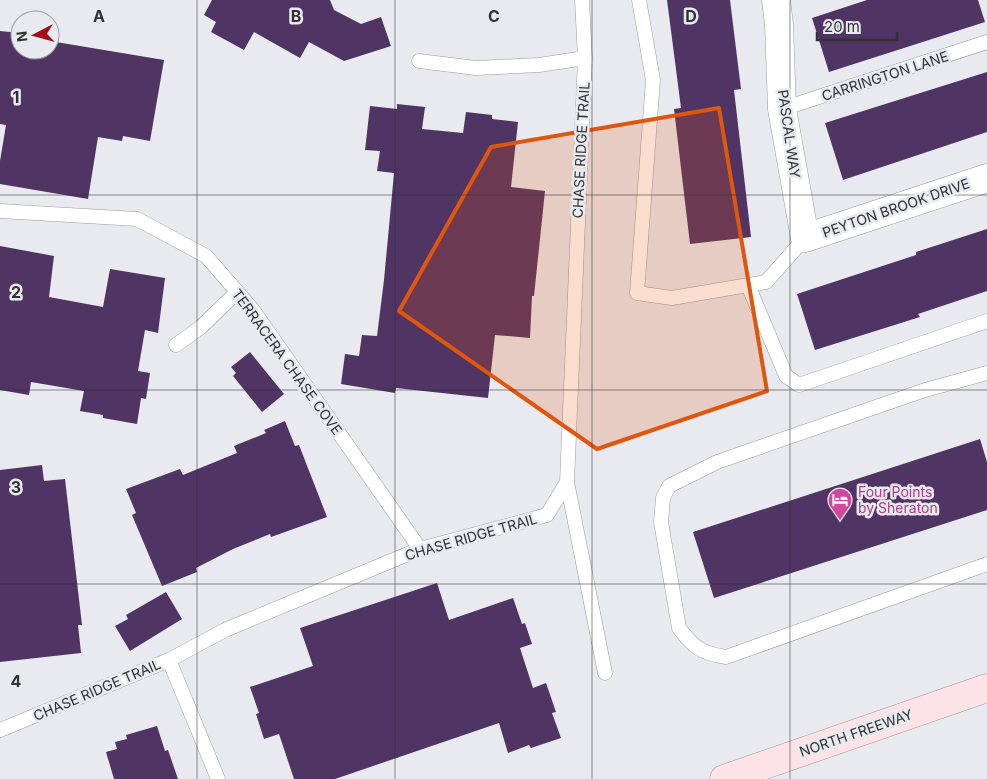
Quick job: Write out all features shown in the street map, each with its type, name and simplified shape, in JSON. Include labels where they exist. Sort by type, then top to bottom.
[{"type":"main road","name":"NORTH FREEWAY","points":[[724,779],[987,688]]},
{"type":"street","name":"PASCAL WAY","points":[[776,0],[779,24],[782,109],[805,238]]},
{"type":"street","name":"PEYTON BROOK DRIVE","points":[[805,238],[987,178]]},
{"type":"lane","name":"CHASE RIDGE TRAIL","points":[[0,730],[169,660],[225,630],[420,549],[546,515],[567,482],[585,58],[582,0]]},
{"type":"lane","points":[[639,0],[653,80],[637,293],[672,298],[766,282],[805,238]]},
{"type":"lane","name":"CARRINGTON LANE","points":[[782,109],[987,42]]},
{"type":"lane","points":[[419,61],[476,68],[539,66],[585,58]]},
{"type":"lane","name":"TERRACERA CHASE COVE","points":[[0,211],[137,219],[206,256],[253,310],[420,549]]},
{"type":"lane","points":[[748,285],[786,376],[800,386],[987,321]]},
{"type":"lane","points":[[176,345],[201,327],[236,292]]},
{"type":"lane","points":[[987,373],[925,390],[717,462],[670,486],[663,498],[661,522],[679,628],[689,642],[705,654],[726,657],[987,564]]},
{"type":"lane","points":[[567,482],[605,673]]},
{"type":"lane","points":[[169,660],[218,779]]},
{"type":"highlighted area","points":[[719,108],[767,391],[597,449],[399,311],[491,147]]},
{"type":"building","points":[[212,0],[330,0],[334,10],[361,24],[381,17],[391,46],[344,61],[309,42],[300,58],[254,32],[244,50],[211,32],[216,22],[204,15]]},
{"type":"building","points":[[667,0],[730,0],[741,89],[734,90],[751,237],[690,244],[674,109],[681,108]]},
{"type":"building","points":[[867,0],[978,0],[985,22],[829,72],[812,18]]},
{"type":"building","points":[[0,31],[10,32],[10,60],[60,60],[60,43],[164,60],[150,141],[123,136],[122,141],[98,137],[88,199],[0,184],[0,161],[6,125],[0,124]]},
{"type":"building","points":[[987,72],[987,132],[843,180],[825,123]]},
{"type":"building","points":[[397,104],[425,107],[422,129],[463,133],[466,112],[492,115],[492,119],[518,122],[511,187],[545,191],[534,296],[532,296],[530,338],[495,335],[488,398],[396,388],[395,393],[341,384],[345,354],[359,356],[362,335],[377,336],[384,280],[394,173],[377,171],[380,151],[365,150],[370,106],[397,109]]},
{"type":"building","points":[[987,229],[987,291],[918,314],[920,317],[815,350],[797,294],[916,255],[916,252]]},
{"type":"building","points":[[0,246],[54,256],[49,297],[103,307],[110,269],[165,278],[158,333],[145,330],[138,371],[150,373],[146,399],[141,398],[137,424],[103,418],[103,415],[80,411],[84,391],[31,382],[29,395],[0,390]]},
{"type":"building","points":[[250,352],[284,394],[262,412],[233,376],[236,373],[231,367]]},
{"type":"building","points":[[285,421],[295,446],[299,445],[327,517],[271,537],[270,534],[233,549],[196,568],[197,572],[162,586],[132,515],[136,513],[126,489],[180,469],[183,475],[237,453],[234,446],[266,433],[264,430]]},
{"type":"building","name":"Four Points by Sheraton","points":[[980,439],[987,462],[987,510],[714,598],[693,532]]},
{"type":"building","points":[[42,465],[44,481],[65,479],[82,625],[78,625],[81,653],[0,662],[0,470]]},
{"type":"building","points":[[437,583],[449,620],[513,598],[522,624],[525,623],[532,644],[520,648],[533,688],[546,683],[556,712],[552,713],[561,738],[531,748],[529,745],[508,753],[499,723],[335,779],[294,779],[279,734],[264,739],[256,714],[259,713],[250,687],[313,666],[300,628]]},
{"type":"building","points":[[166,592],[182,619],[130,651],[115,626],[128,619],[126,615]]},
{"type":"building","points":[[157,726],[165,751],[168,750],[178,779],[114,779],[106,752],[117,749],[115,742],[127,739],[126,735]]},
{"type":"place","name":"Four Points by Sheraton","points":[[840,521]]}]
